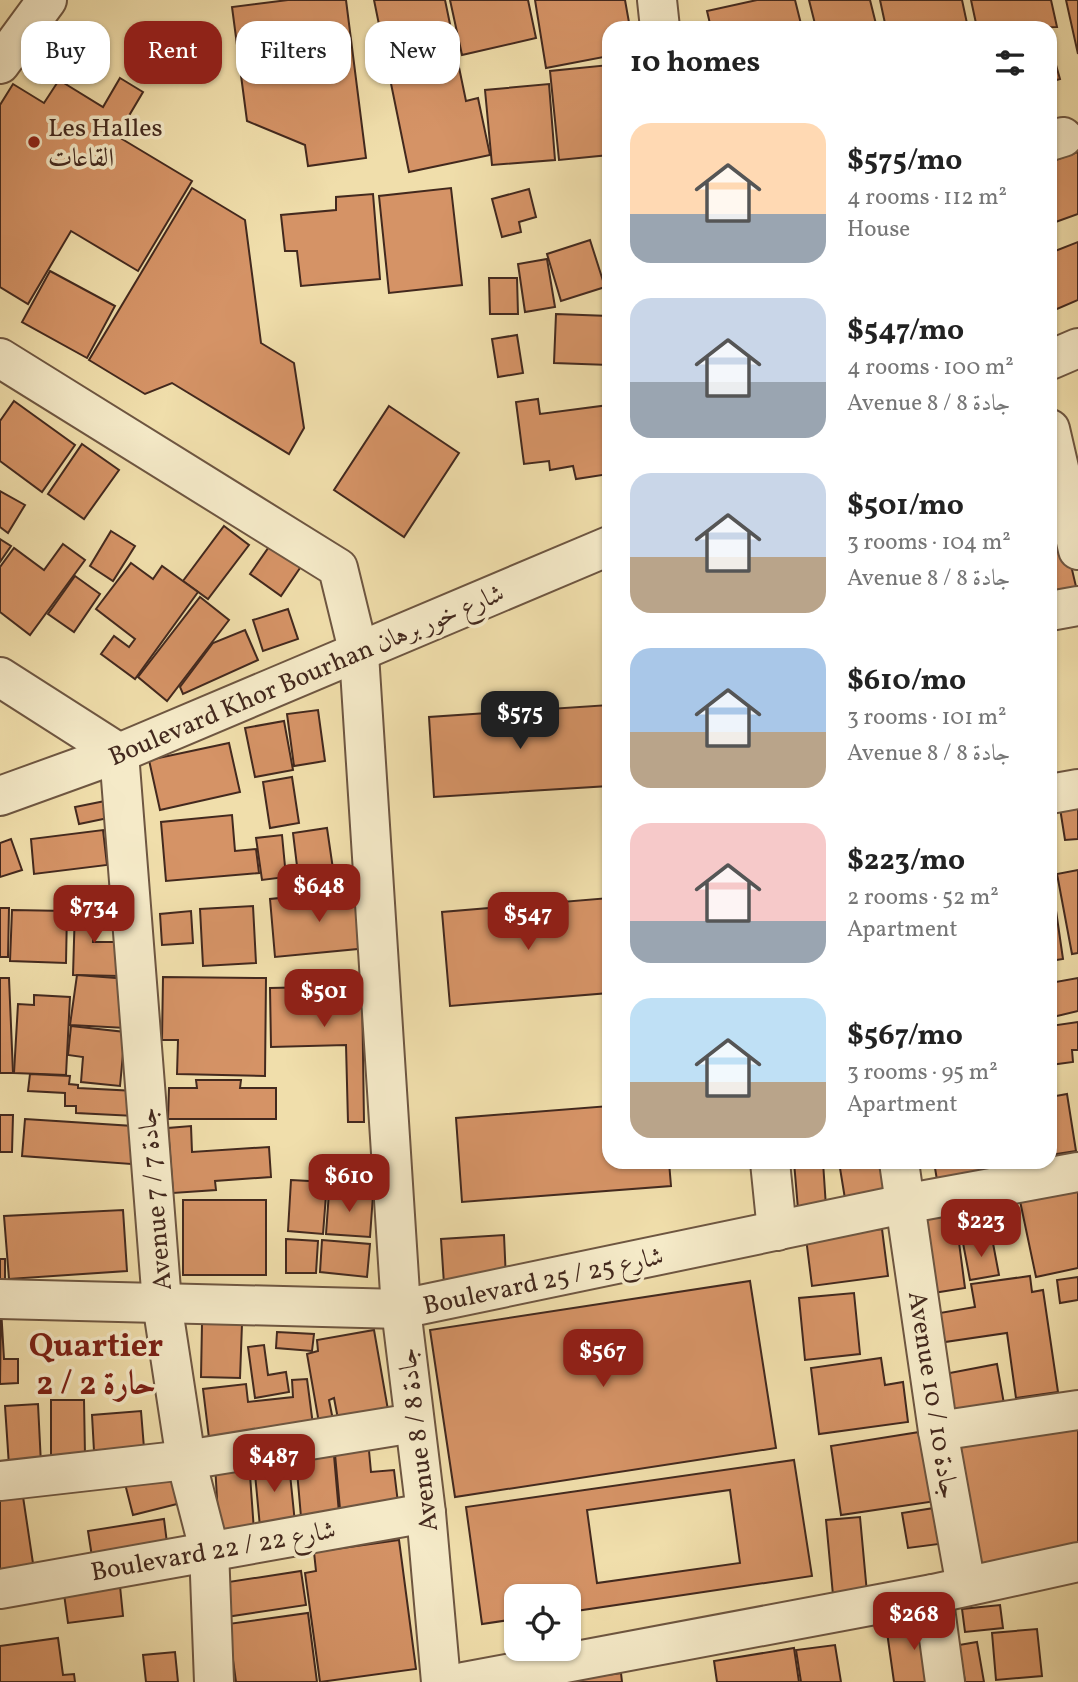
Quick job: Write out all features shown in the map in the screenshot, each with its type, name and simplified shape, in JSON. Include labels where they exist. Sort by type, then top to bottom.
[{"type":"street","points":[[0,64],[47,0]]},
{"type":"street","points":[[657,0],[659,21]]},
{"type":"street","points":[[1057,357],[1078,348]]},
{"type":"street","name":"Avenue 8 / جادة 8","points":[[0,358],[338,568],[359,654],[401,1309],[426,1513],[440,1682]]},
{"type":"street","points":[[1057,459],[1078,550]]},
{"type":"street","name":"Boulevard Khor Bourhan شارع خور برهان","points":[[0,796],[119,753],[359,654],[602,549]]},
{"type":"street","points":[[1057,610],[1078,606]]},
{"type":"street","points":[[0,677],[119,753]]},
{"type":"street","name":"Avenue 7 / جادة 7","points":[[119,753],[162,1303],[186,1460],[209,1549],[214,1682]]},
{"type":"street","points":[[1057,793],[1078,789]]},
{"type":"street","points":[[771,1169],[777,1231]]},
{"type":"street","name":"Avenue 10 / جادة 10","points":[[900,1169],[938,1431],[950,1590],[945,1682]]},
{"type":"street","name":"Boulevard 25 / شارع 25","points":[[0,1299],[401,1309],[904,1203],[1078,1172]]},
{"type":"street","points":[[938,1431],[1078,1410]]},
{"type":"street","points":[[0,1481],[186,1460],[414,1423]]},
{"type":"street","name":"Boulevard 22 / شارع 22","points":[[0,1589],[209,1549],[426,1513]]},
{"type":"street","points":[[464,1682],[950,1590],[1078,1562]]},
{"type":"building","points":[[288,0],[346,0],[349,21],[236,21],[236,37],[232,7]]},
{"type":"building","points":[[374,0],[445,0],[449,21],[378,21]]},
{"type":"building","points":[[450,0],[528,0],[536,38],[462,55],[460,21],[455,21]]},
{"type":"building","points":[[535,0],[625,0],[629,21],[602,21],[602,57],[546,68]]},
{"type":"building","points":[[757,0],[795,0],[800,21],[709,21],[707,11]]},
{"type":"building","points":[[809,0],[870,0],[875,21],[814,21]]},
{"type":"building","points":[[880,0],[962,0],[966,21],[884,21]]},
{"type":"building","points":[[971,0],[1051,0],[1056,21],[976,21]]},
{"type":"building","points":[[1066,0],[1078,0],[1078,54]]},
{"type":"building","points":[[351,40],[366,158],[308,166],[305,145],[247,121],[242,84],[351,84]]},
{"type":"building","points":[[602,66],[602,156],[559,160],[550,71]]},
{"type":"building","points":[[460,72],[466,101],[478,98],[490,155],[409,172],[391,84],[460,84]]},
{"type":"building","points":[[120,78],[124,84],[130,84],[143,92],[117,136],[192,181],[138,271],[71,231],[28,304],[0,287],[0,105],[13,84],[44,103],[56,84],[66,84],[103,107]]},
{"type":"building","points":[[549,84],[555,160],[492,165],[485,90]]},
{"type":"building","points":[[1078,152],[1078,214],[1057,222],[1057,160]]},
{"type":"building","points":[[192,188],[245,220],[261,343],[294,363],[304,428],[289,454],[172,383],[145,394],[89,360]]},
{"type":"building","points":[[451,188],[462,285],[389,293],[379,196]]},
{"type":"building","points":[[529,189],[536,217],[519,222],[521,232],[502,237],[492,199]]},
{"type":"building","points":[[373,194],[380,279],[301,286],[297,251],[285,251],[281,215],[336,210],[336,197]]},
{"type":"building","points":[[590,240],[602,278],[602,288],[561,301],[547,254]]},
{"type":"building","points":[[1078,242],[1078,300],[1057,309],[1057,250]]},
{"type":"building","points":[[547,259],[555,307],[525,312],[518,264]]},
{"type":"building","points":[[50,271],[115,306],[87,358],[22,322]]},
{"type":"building","points":[[489,278],[517,278],[518,314],[490,314]]},
{"type":"building","points":[[556,314],[602,316],[602,365],[554,363]]},
{"type":"building","points":[[517,335],[523,373],[498,377],[492,339]]},
{"type":"building","points":[[538,399],[540,414],[602,406],[602,475],[576,479],[573,466],[550,470],[549,461],[524,464],[516,402]]},
{"type":"building","points":[[14,401],[75,445],[42,492],[0,461],[0,421]]},
{"type":"building","points":[[389,406],[459,453],[404,537],[334,490]]},
{"type":"building","points":[[82,444],[119,470],[84,519],[48,494]]},
{"type":"building","points":[[0,491],[25,505],[8,533],[0,527]]},
{"type":"building","points":[[224,526],[249,545],[208,599],[183,581]]},
{"type":"building","points":[[1062,527],[1078,595],[1057,603],[1057,528]]},
{"type":"building","points":[[111,531],[135,546],[113,581],[90,566]]},
{"type":"building","points":[[0,539],[11,546],[0,562]]},
{"type":"building","points":[[63,544],[85,560],[30,635],[0,612],[0,567],[14,548],[44,570]]},
{"type":"building","points":[[271,544],[302,565],[281,596],[250,574]]},
{"type":"building","points":[[131,563],[153,579],[162,566],[198,592],[135,679],[101,654],[114,636],[129,647],[135,639],[96,609]]},
{"type":"building","points":[[75,576],[100,594],[74,632],[48,614]]},
{"type":"building","points":[[200,597],[229,620],[167,701],[138,677]]},
{"type":"building","points":[[288,609],[298,639],[263,651],[253,620]]},
{"type":"building","points":[[245,630],[258,660],[183,694],[180,687],[213,643]]},
{"type":"building","points":[[602,705],[602,786],[434,797],[429,717]]},
{"type":"building","points":[[318,710],[325,761],[294,766],[287,714]]},
{"type":"building","points":[[284,721],[293,770],[255,777],[245,728]]},
{"type":"building","points":[[229,743],[240,792],[160,810],[149,760]]},
{"type":"building","points":[[292,777],[299,823],[270,828],[263,782]]},
{"type":"building","points":[[1078,799],[1078,839],[1065,840],[1059,802]]},
{"type":"building","points":[[110,800],[113,817],[79,824],[75,807]]},
{"type":"building","points":[[232,815],[235,851],[256,849],[259,873],[166,881],[161,822]]},
{"type":"building","points":[[327,828],[333,869],[298,874],[293,833]]},
{"type":"building","points":[[103,830],[107,865],[34,874],[31,839]]},
{"type":"building","points":[[282,835],[286,877],[262,880],[256,838]]},
{"type":"building","points":[[11,839],[22,870],[0,877],[0,843]]},
{"type":"building","points":[[1078,870],[1078,953],[1072,954],[1057,874]]},
{"type":"building","points":[[362,890],[368,948],[275,957],[270,899]]},
{"type":"building","points":[[602,899],[602,994],[450,1006],[442,912]]},
{"type":"building","points":[[253,906],[256,963],[203,966],[200,909]]},
{"type":"building","points":[[0,908],[9,908],[8,957],[0,957]]},
{"type":"building","points":[[75,908],[113,909],[113,924],[94,924],[93,942],[121,942],[120,976],[73,975]]},
{"type":"building","points":[[12,910],[67,911],[66,963],[10,961]]},
{"type":"building","points":[[191,911],[193,943],[162,945],[160,914]]},
{"type":"building","points":[[1057,918],[1063,959],[1057,960]]},
{"type":"building","points":[[77,975],[129,979],[126,1028],[70,1025]]},
{"type":"building","points":[[163,977],[266,978],[265,1076],[177,1074],[178,1040],[162,1040]]},
{"type":"building","points":[[0,978],[9,978],[13,1073],[0,1073]]},
{"type":"building","points":[[1078,978],[1078,1011],[1057,1016],[1057,982]]},
{"type":"building","points":[[362,986],[364,1122],[348,1122],[346,1045],[271,1047],[270,988]]},
{"type":"building","points":[[34,995],[70,997],[66,1075],[14,1073],[18,1004],[34,1005]]},
{"type":"building","points":[[1078,1022],[1078,1050],[1072,1050],[1073,1062],[1057,1064],[1057,1025]]},
{"type":"building","points":[[71,1026],[125,1032],[120,1086],[81,1082],[83,1057],[68,1055]]},
{"type":"building","points":[[30,1074],[70,1076],[69,1084],[78,1085],[78,1088],[136,1091],[135,1116],[76,1113],[76,1106],[65,1106],[65,1093],[28,1091]]},
{"type":"building","points":[[196,1080],[241,1080],[240,1088],[276,1088],[276,1119],[168,1119],[169,1088],[197,1088]]},
{"type":"building","points":[[1067,1094],[1076,1151],[1057,1154],[1057,1096]]},
{"type":"building","points":[[602,1107],[602,1169],[670,1169],[671,1186],[462,1202],[456,1118]]},
{"type":"building","points":[[0,1115],[13,1115],[12,1152],[0,1152]]},
{"type":"building","points":[[25,1119],[133,1126],[131,1164],[22,1156]]},
{"type":"building","points":[[191,1126],[192,1152],[269,1147],[271,1177],[215,1181],[216,1190],[173,1193],[168,1128]]},
{"type":"building","points":[[795,1169],[823,1169],[826,1207],[798,1209]]},
{"type":"building","points":[[840,1169],[890,1169],[895,1198],[846,1205]]},
{"type":"building","points":[[935,1169],[1001,1169],[1001,1170],[937,1180]]},
{"type":"building","points":[[291,1180],[327,1182],[323,1234],[288,1231]]},
{"type":"building","points":[[1078,1189],[1078,1268],[1036,1277],[1020,1201]]},
{"type":"building","points":[[329,1192],[373,1195],[370,1237],[326,1234]]},
{"type":"building","points":[[183,1200],[266,1200],[266,1275],[183,1275]]},
{"type":"building","points":[[123,1210],[127,1271],[9,1279],[4,1216]]},
{"type":"building","points":[[955,1212],[965,1288],[927,1294],[916,1217]]},
{"type":"building","points":[[882,1229],[888,1276],[812,1286],[806,1238]]},
{"type":"building","points":[[504,1235],[506,1280],[444,1284],[441,1239]]},
{"type":"building","points":[[992,1238],[999,1275],[970,1280],[963,1243]]},
{"type":"building","points":[[286,1239],[318,1241],[316,1273],[286,1273]]},
{"type":"building","points":[[322,1240],[370,1244],[367,1277],[320,1272]]},
{"type":"building","points":[[0,1259],[5,1259],[5,1280],[0,1280]]},
{"type":"building","points":[[1030,1276],[1032,1292],[1043,1290],[1058,1392],[1016,1398],[1007,1333],[938,1343],[934,1314],[975,1307],[971,1284]]},
{"type":"building","points":[[1078,1277],[1078,1300],[1060,1303],[1057,1280]]},
{"type":"building","points":[[750,1281],[776,1448],[455,1497],[430,1330]]},
{"type":"building","points":[[854,1293],[860,1354],[805,1360],[799,1298]]},
{"type":"building","points":[[1,1308],[4,1359],[18,1359],[18,1383],[0,1384]]},
{"type":"building","points":[[202,1324],[242,1324],[240,1378],[201,1377]]},
{"type":"building","points":[[374,1330],[388,1410],[338,1419],[334,1398],[329,1400],[333,1420],[319,1423],[307,1354],[318,1351],[317,1340]]},
{"type":"building","points":[[277,1332],[314,1334],[312,1351],[276,1348]]},
{"type":"building","points":[[264,1345],[268,1375],[286,1372],[289,1392],[255,1398],[248,1347]]},
{"type":"building","points":[[881,1358],[885,1385],[903,1382],[908,1422],[819,1434],[811,1368]]},
{"type":"building","points":[[997,1364],[1004,1404],[941,1415],[934,1376]]},
{"type":"building","points":[[307,1379],[313,1425],[209,1438],[203,1389],[246,1384],[248,1402],[293,1397],[292,1380]]},
{"type":"building","points":[[51,1400],[84,1400],[85,1455],[51,1455]]},
{"type":"building","points":[[38,1404],[41,1464],[9,1466],[5,1406]]},
{"type":"building","points":[[141,1411],[144,1448],[94,1451],[92,1415]]},
{"type":"building","points":[[1078,1417],[1078,1549],[972,1569],[948,1442]]},
{"type":"building","points":[[932,1430],[943,1500],[841,1515],[831,1446]]},
{"type":"building","points":[[368,1440],[371,1472],[394,1470],[398,1503],[340,1509],[334,1443]]},
{"type":"building","points":[[333,1444],[339,1513],[301,1517],[295,1448]]},
{"type":"building","points":[[281,1460],[283,1475],[290,1474],[295,1523],[260,1527],[254,1463]]},
{"type":"building","points":[[794,1460],[812,1576],[581,1610],[581,1584],[504,1584],[504,1621],[482,1624],[466,1507]],"holes":[[[730,1490],[740,1563],[597,1583],[587,1510]]]},
{"type":"building","points":[[249,1461],[254,1531],[219,1533],[215,1464]]},
{"type":"building","points":[[178,1473],[185,1502],[133,1515],[123,1476]]},
{"type":"building","points":[[22,1490],[34,1570],[0,1575],[0,1493]]},
{"type":"building","points":[[934,1508],[939,1544],[908,1548],[902,1513]]},
{"type":"building","points":[[860,1517],[867,1593],[833,1595],[826,1520]]},
{"type":"building","points":[[164,1519],[168,1551],[93,1563],[88,1531]]},
{"type":"building","points":[[399,1540],[416,1669],[320,1682],[305,1573],[316,1571],[314,1552]]},
{"type":"building","points":[[301,1571],[306,1605],[226,1617],[222,1583]]},
{"type":"building","points":[[120,1586],[123,1616],[68,1623],[64,1594]]},
{"type":"building","points":[[1000,1605],[1003,1628],[965,1632],[962,1609]]},
{"type":"building","points":[[308,1613],[317,1682],[236,1682],[228,1624]]},
{"type":"building","points":[[933,1618],[941,1682],[894,1682],[886,1625]]},
{"type":"building","points":[[1037,1629],[1042,1676],[996,1680],[992,1633]]},
{"type":"building","points":[[58,1638],[63,1675],[74,1674],[75,1682],[0,1682],[0,1646]]},
{"type":"building","points":[[977,1642],[984,1682],[965,1682],[959,1645]]},
{"type":"building","points":[[835,1645],[841,1682],[801,1682],[796,1650]]},
{"type":"building","points":[[794,1648],[799,1682],[717,1682],[714,1661]]},
{"type":"building","points":[[175,1652],[178,1682],[146,1682],[143,1655]]},
{"type":"building","points":[[621,1673],[622,1682],[555,1682]]},
{"type":"place","name":"Les Halles القاعات","points":[[34,142]]},
{"type":"district","name":"Quartier 2 / حارة 2","points":[[96,1363]]}]
